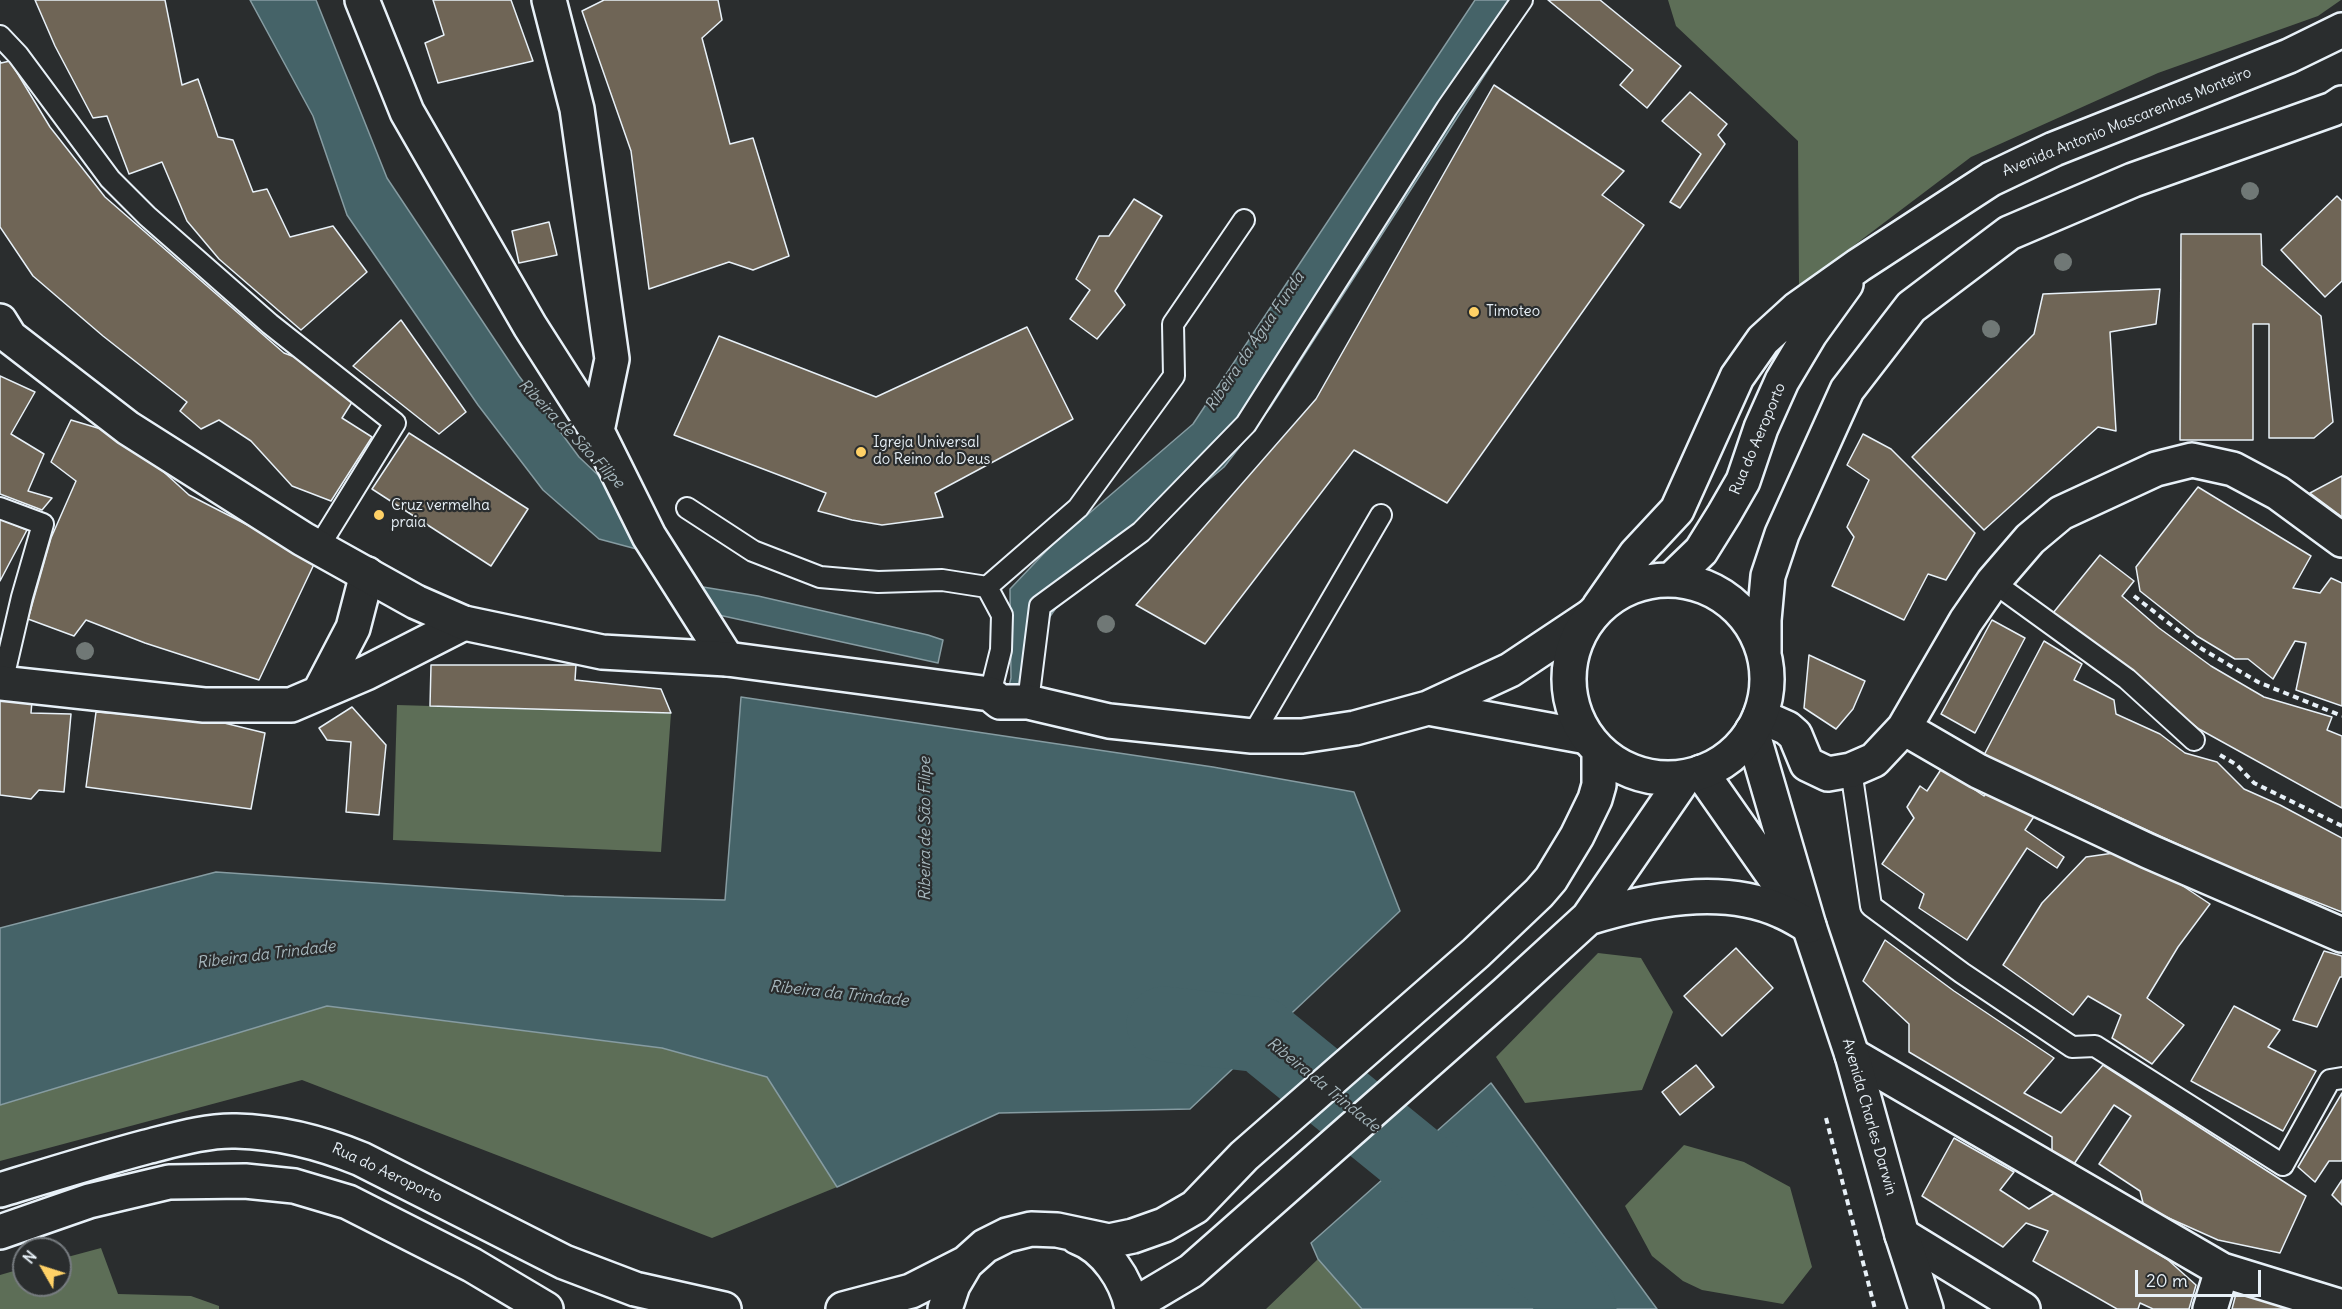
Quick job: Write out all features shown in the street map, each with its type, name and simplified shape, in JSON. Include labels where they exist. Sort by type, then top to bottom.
[{"type":"main road","points":[[362,0],[407,112],[530,326],[597,431],[649,536],[727,659]]},
{"type":"main road","points":[[549,0],[576,109],[612,359],[597,431]]},
{"type":"main road","name":"Avenida Antonio Mascarenhas Monteiro","points":[[1595,612],[1636,554],[1677,510],[1737,378],[1762,340],[1797,309],[1859,265],[1991,179],[2054,149],[2289,56],[2342,30]]},
{"type":"main road","points":[[1428,708],[1593,745],[1624,769],[1654,777],[1693,775],[1721,763],[1738,748],[1756,724],[1765,696],[1767,675],[1764,654],[1764,620],[1768,576],[1782,534],[1847,390],[1911,307],[2008,233],[2133,180],[2342,104]]},
{"type":"main road","name":"Rua do Aeroporto","points":[[1672,579],[1701,551],[1724,514],[1743,481],[1761,428],[1782,381],[1810,334],[1859,265]]},
{"type":"main road","points":[[0,321],[10,337],[128,428],[318,548],[416,602],[464,623],[602,652],[727,659],[1007,700],[1109,721],[1252,736],[1302,736],[1355,728],[1428,708],[1510,670],[1632,585],[1672,579],[1697,584],[1720,594],[1740,609],[1755,630],[1764,654]]},
{"type":"main road","points":[[1756,724],[1787,728],[1795,735],[1807,764],[1828,774],[1851,770],[1874,760],[1904,728],[1966,621],[1993,582],[2030,539],[2061,513],[2156,469],[2192,460],[2233,469],[2278,493],[2342,540]]},
{"type":"main road","points":[[319,693],[353,628],[367,574]]},
{"type":"main road","points":[[843,1309],[911,1291],[966,1263],[985,1246],[1007,1235],[1032,1229],[1057,1230],[1109,1241],[1133,1236],[1164,1225],[1195,1207],[1244,1156],[1476,953],[1539,893],[1568,851],[1595,799],[1599,784],[1593,745],[1572,708],[1568,676],[1574,644],[1595,612]]},
{"type":"main road","points":[[1,683],[204,705],[291,705],[366,673],[464,623]]},
{"type":"main road","points":[[1756,724],[1809,926]]},
{"type":"main road","points":[[1904,728],[1978,771],[2148,851],[2342,935]]},
{"type":"main road","points":[[1057,1230],[1083,1240],[1105,1257],[1122,1279],[1132,1307],[1191,1271],[1506,993],[1587,918],[1693,775]]},
{"type":"main road","points":[[1693,775],[1809,926]]},
{"type":"main road","points":[[1587,918],[1633,904],[1666,899],[1707,897],[1755,903],[1780,910],[1809,926]]},
{"type":"main road","name":"Avenida Charles Darwin","points":[[1809,926],[1852,1054],[1902,1235],[1926,1309]]},
{"type":"main road","points":[[1852,1054],[2222,1270],[2342,1307]]},
{"type":"main road","name":"Rua do Aeroporto","points":[[0,1190],[101,1159],[202,1135],[235,1131],[299,1139],[331,1147],[362,1159],[564,1262],[635,1289],[724,1309]]},
{"type":"main road","points":[[0,1232],[89,1201],[169,1182],[245,1181],[294,1186],[348,1202],[472,1265],[546,1309]]},
{"type":"main road","points":[[1902,1235],[2024,1309]]},
{"type":"main road","points":[[945,1309],[952,1285],[966,1263]]},
{"type":"main road","points":[[2210,1309],[2222,1270]]},
{"type":"lane","points":[[1007,700],[1040,606],[1142,532],[1246,424],[1447,108],[1522,0]]},
{"type":"lane","points":[[0,36],[18,55],[110,179],[147,216],[270,324],[395,423],[318,548]]},
{"type":"lane","points":[[687,508],[753,551],[820,578],[878,582],[942,580],[987,587],[1078,508],[1174,376],[1173,324],[1244,219]]},
{"type":"lane","points":[[0,508],[43,524],[21,597],[1,683]]},
{"type":"lane","points":[[1252,736],[1380,515]]},
{"type":"lane","points":[[1993,582],[2127,679],[2194,740]]},
{"type":"lane","points":[[987,587],[1002,615],[1001,650],[1007,700]]},
{"type":"lane","points":[[1851,770],[1871,906],[1962,973],[2072,1047],[2095,1046],[2283,1165],[2330,1080],[2342,1078]]},
{"type":"path","points":[[2134,596],[2202,649],[2258,682],[2342,716]]},
{"type":"path","points":[[2194,740],[2237,765],[2254,783],[2342,826]]},
{"type":"path","points":[[1825,1114],[1875,1309]]},
{"type":"green space","points":[[1668,0],[2341,0],[2318,16],[2158,73],[1971,157],[1799,287],[1798,141],[1676,26]]},
{"type":"green space","points":[[397,705],[671,713],[661,852],[393,840]]},
{"type":"green space","points":[[1598,953],[1641,958],[1673,1012],[1642,1090],[1525,1103],[1496,1057]]},
{"type":"green space","points":[[327,1006],[662,1048],[767,1077],[837,1187],[712,1238],[302,1080],[0,1161],[0,1105]]},
{"type":"green space","points":[[1684,1145],[1744,1162],[1790,1187],[1812,1267],[1783,1304],[1702,1290],[1683,1281],[1652,1256],[1625,1206]]},
{"type":"green space","points":[[101,1248],[118,1294],[191,1296],[219,1306],[219,1309],[0,1309],[0,1275],[12,1272],[12,1297],[72,1297],[72,1256]]},
{"type":"green space","points":[[1318,1259],[1388,1309],[1266,1309]]},
{"type":"water","points":[[250,0],[316,0],[387,178],[519,376],[579,457],[616,492],[659,526],[703,587],[758,596],[928,635],[943,640],[938,663],[705,612],[644,551],[599,539],[543,490],[478,405],[347,215],[313,116]]},
{"type":"water","name":"Ribeira da Água Funda","points":[[1475,0],[1533,0],[1270,408],[1224,467],[1056,608],[1039,632],[1022,715],[1002,713],[1011,678],[1010,589],[1050,547],[1193,424]]},
{"type":"water","name":"Ribeira de São Filipe","points":[[741,697],[1213,767],[1354,792],[1400,911],[1190,1109],[999,1113],[837,1187],[767,1077],[662,1048],[327,1006],[0,1105],[0,928],[216,872],[564,896],[725,900]]},
{"type":"water","points":[[1491,1083],[1657,1309],[1362,1309],[1318,1259],[1311,1243]]},
{"type":"building","points":[[35,0],[165,0],[182,85],[198,79],[218,137],[233,140],[253,192],[267,189],[290,237],[333,226],[367,272],[301,330],[219,259],[187,221],[162,162],[129,174],[107,116],[93,118],[55,46]]},
{"type":"building","points":[[433,0],[511,0],[533,61],[438,83],[425,43],[444,35]]},
{"type":"building","points":[[604,0],[718,0],[722,20],[702,38],[730,144],[753,138],[789,256],[753,270],[729,262],[649,289],[631,151],[582,11]]},
{"type":"building","points":[[1548,0],[1600,0],[1681,66],[1647,108],[1620,85],[1633,70]]},
{"type":"building","points":[[0,61],[1,63],[10,61],[50,127],[105,197],[284,353],[300,359],[354,399],[342,418],[372,437],[331,501],[292,486],[251,441],[219,420],[201,429],[180,411],[187,402],[103,336],[33,276],[0,227]]},
{"type":"building","name":"Timoteo","points":[[1494,85],[1624,171],[1602,195],[1644,225],[1447,503],[1354,450],[1205,644],[1136,605],[1316,399]]},
{"type":"building","points":[[1690,92],[1727,124],[1718,135],[1725,144],[1680,208],[1670,202],[1701,154],[1662,121]]},
{"type":"building","points":[[2337,196],[2342,201],[2342,281],[2325,297],[2281,250]]},
{"type":"building","points":[[1134,199],[1162,216],[1115,291],[1125,305],[1097,339],[1070,319],[1090,290],[1076,279],[1099,236],[1109,236]]},
{"type":"building","points":[[549,222],[557,255],[519,263],[512,231]]},
{"type":"building","points":[[2181,234],[2261,234],[2262,265],[2321,316],[2333,422],[2314,438],[2269,438],[2269,324],[2253,324],[2253,440],[2180,440]]},
{"type":"building","points":[[2160,289],[2156,324],[2110,332],[2116,431],[2098,427],[1984,530],[1912,457],[2034,334],[2043,294]]},
{"type":"building","points":[[401,320],[466,412],[439,434],[353,366]]},
{"type":"building","name":"Igreja Universal do Reino do Deus","points":[[1027,327],[1073,419],[935,493],[943,517],[882,525],[818,511],[826,493],[674,435],[719,336],[876,397]]},
{"type":"building","points":[[0,376],[35,392],[11,434],[44,454],[28,491],[52,498],[42,510],[0,494]]},
{"type":"building","points":[[71,420],[111,432],[143,453],[189,495],[316,560],[259,680],[145,643],[86,620],[74,636],[28,619],[51,538],[76,481],[51,462]]},
{"type":"building","points":[[409,433],[528,509],[491,566],[372,489]]},
{"type":"building","points":[[1863,434],[1891,449],[1975,533],[1946,580],[1928,574],[1904,620],[1832,586],[1854,537],[1847,527],[1869,480],[1847,465]]},
{"type":"building","points":[[2342,476],[2342,517],[2310,493]]},
{"type":"building","points":[[2198,487],[2311,556],[2293,588],[2320,593],[2331,578],[2342,583],[2342,706],[2296,690],[2306,643],[2295,641],[2273,679],[2248,659],[2235,659],[2197,636],[2140,591],[2136,567]]},
{"type":"building","points":[[0,519],[27,530],[0,581]]},
{"type":"building","points":[[2100,555],[2134,581],[2122,596],[2159,628],[2211,666],[2264,697],[2332,717],[2327,730],[2342,736],[2342,808],[2199,729],[2053,613]]},
{"type":"building","points":[[1992,620],[2025,638],[1975,733],[1941,714]]},
{"type":"building","points":[[2044,641],[2082,664],[2074,680],[2114,700],[2116,714],[2160,734],[2185,753],[2217,762],[2244,789],[2342,838],[2342,912],[2225,866],[1984,755]]},
{"type":"building","points":[[1809,655],[1865,681],[1853,709],[1836,729],[1804,708]]},
{"type":"building","points":[[431,665],[576,665],[575,680],[661,689],[671,713],[430,706]]},
{"type":"building","points":[[0,699],[32,701],[31,713],[71,714],[64,792],[39,790],[31,799],[0,795]]},
{"type":"building","points":[[352,707],[386,745],[379,815],[346,812],[351,742],[327,740],[319,728]]},
{"type":"building","points":[[96,712],[212,720],[265,733],[251,809],[86,787]]},
{"type":"building","points":[[1942,768],[1984,796],[1992,786],[2035,815],[2025,830],[2064,857],[2057,868],[2027,848],[1967,940],[1919,908],[1924,894],[1882,864],[1914,818],[1907,807],[1920,786],[1927,791]]},
{"type":"building","points":[[2121,852],[2177,882],[2210,904],[2178,947],[2147,998],[2184,1025],[2152,1064],[2112,1038],[2121,1015],[2088,996],[2073,1015],[2003,965],[2042,903],[2086,857]]},
{"type":"building","points":[[1885,940],[1954,991],[2054,1058],[2024,1093],[2061,1113],[2103,1065],[2306,1196],[2280,1253],[2218,1240],[2144,1207],[2140,1191],[2099,1164],[2131,1116],[2114,1105],[2074,1164],[2052,1153],[2052,1137],[1909,1052],[1909,1024],[1863,981]]},
{"type":"building","points":[[1736,948],[1773,988],[1722,1036],[1684,996]]},
{"type":"building","points":[[2324,951],[2342,956],[2342,977],[2317,1027],[2293,1020]]},
{"type":"building","points":[[2234,1006],[2280,1030],[2268,1047],[2316,1071],[2283,1131],[2191,1081]]},
{"type":"building","points":[[1696,1065],[1714,1087],[1680,1115],[1662,1092]]},
{"type":"building","points":[[2342,1093],[2342,1161],[2329,1161],[2315,1182],[2298,1167]]},
{"type":"building","points":[[1954,1138],[2014,1172],[2000,1190],[2029,1209],[2056,1192],[2167,1259],[2196,1285],[2189,1309],[2153,1309],[2140,1303],[2138,1309],[2117,1309],[2033,1261],[2048,1231],[2026,1223],[2003,1247],[1922,1196]]},
{"type":"building","points":[[2342,1180],[2342,1205],[2332,1195]]},
{"type":"building","points":[[2237,1290],[2291,1309],[2232,1309]]},
{"type":"waterway","name":"Ribeira da Trindade","points":[[1164,1024],[1261,1035],[1555,1274],[1579,1309]]},
{"type":"place","name":"Timoteo","points":[[1474,312]]},
{"type":"place","name":"Igreja Universal do Reino do Deus","points":[[861,452]]},
{"type":"place","name":"Cruz vermelha praia","points":[[379,515]]}]
